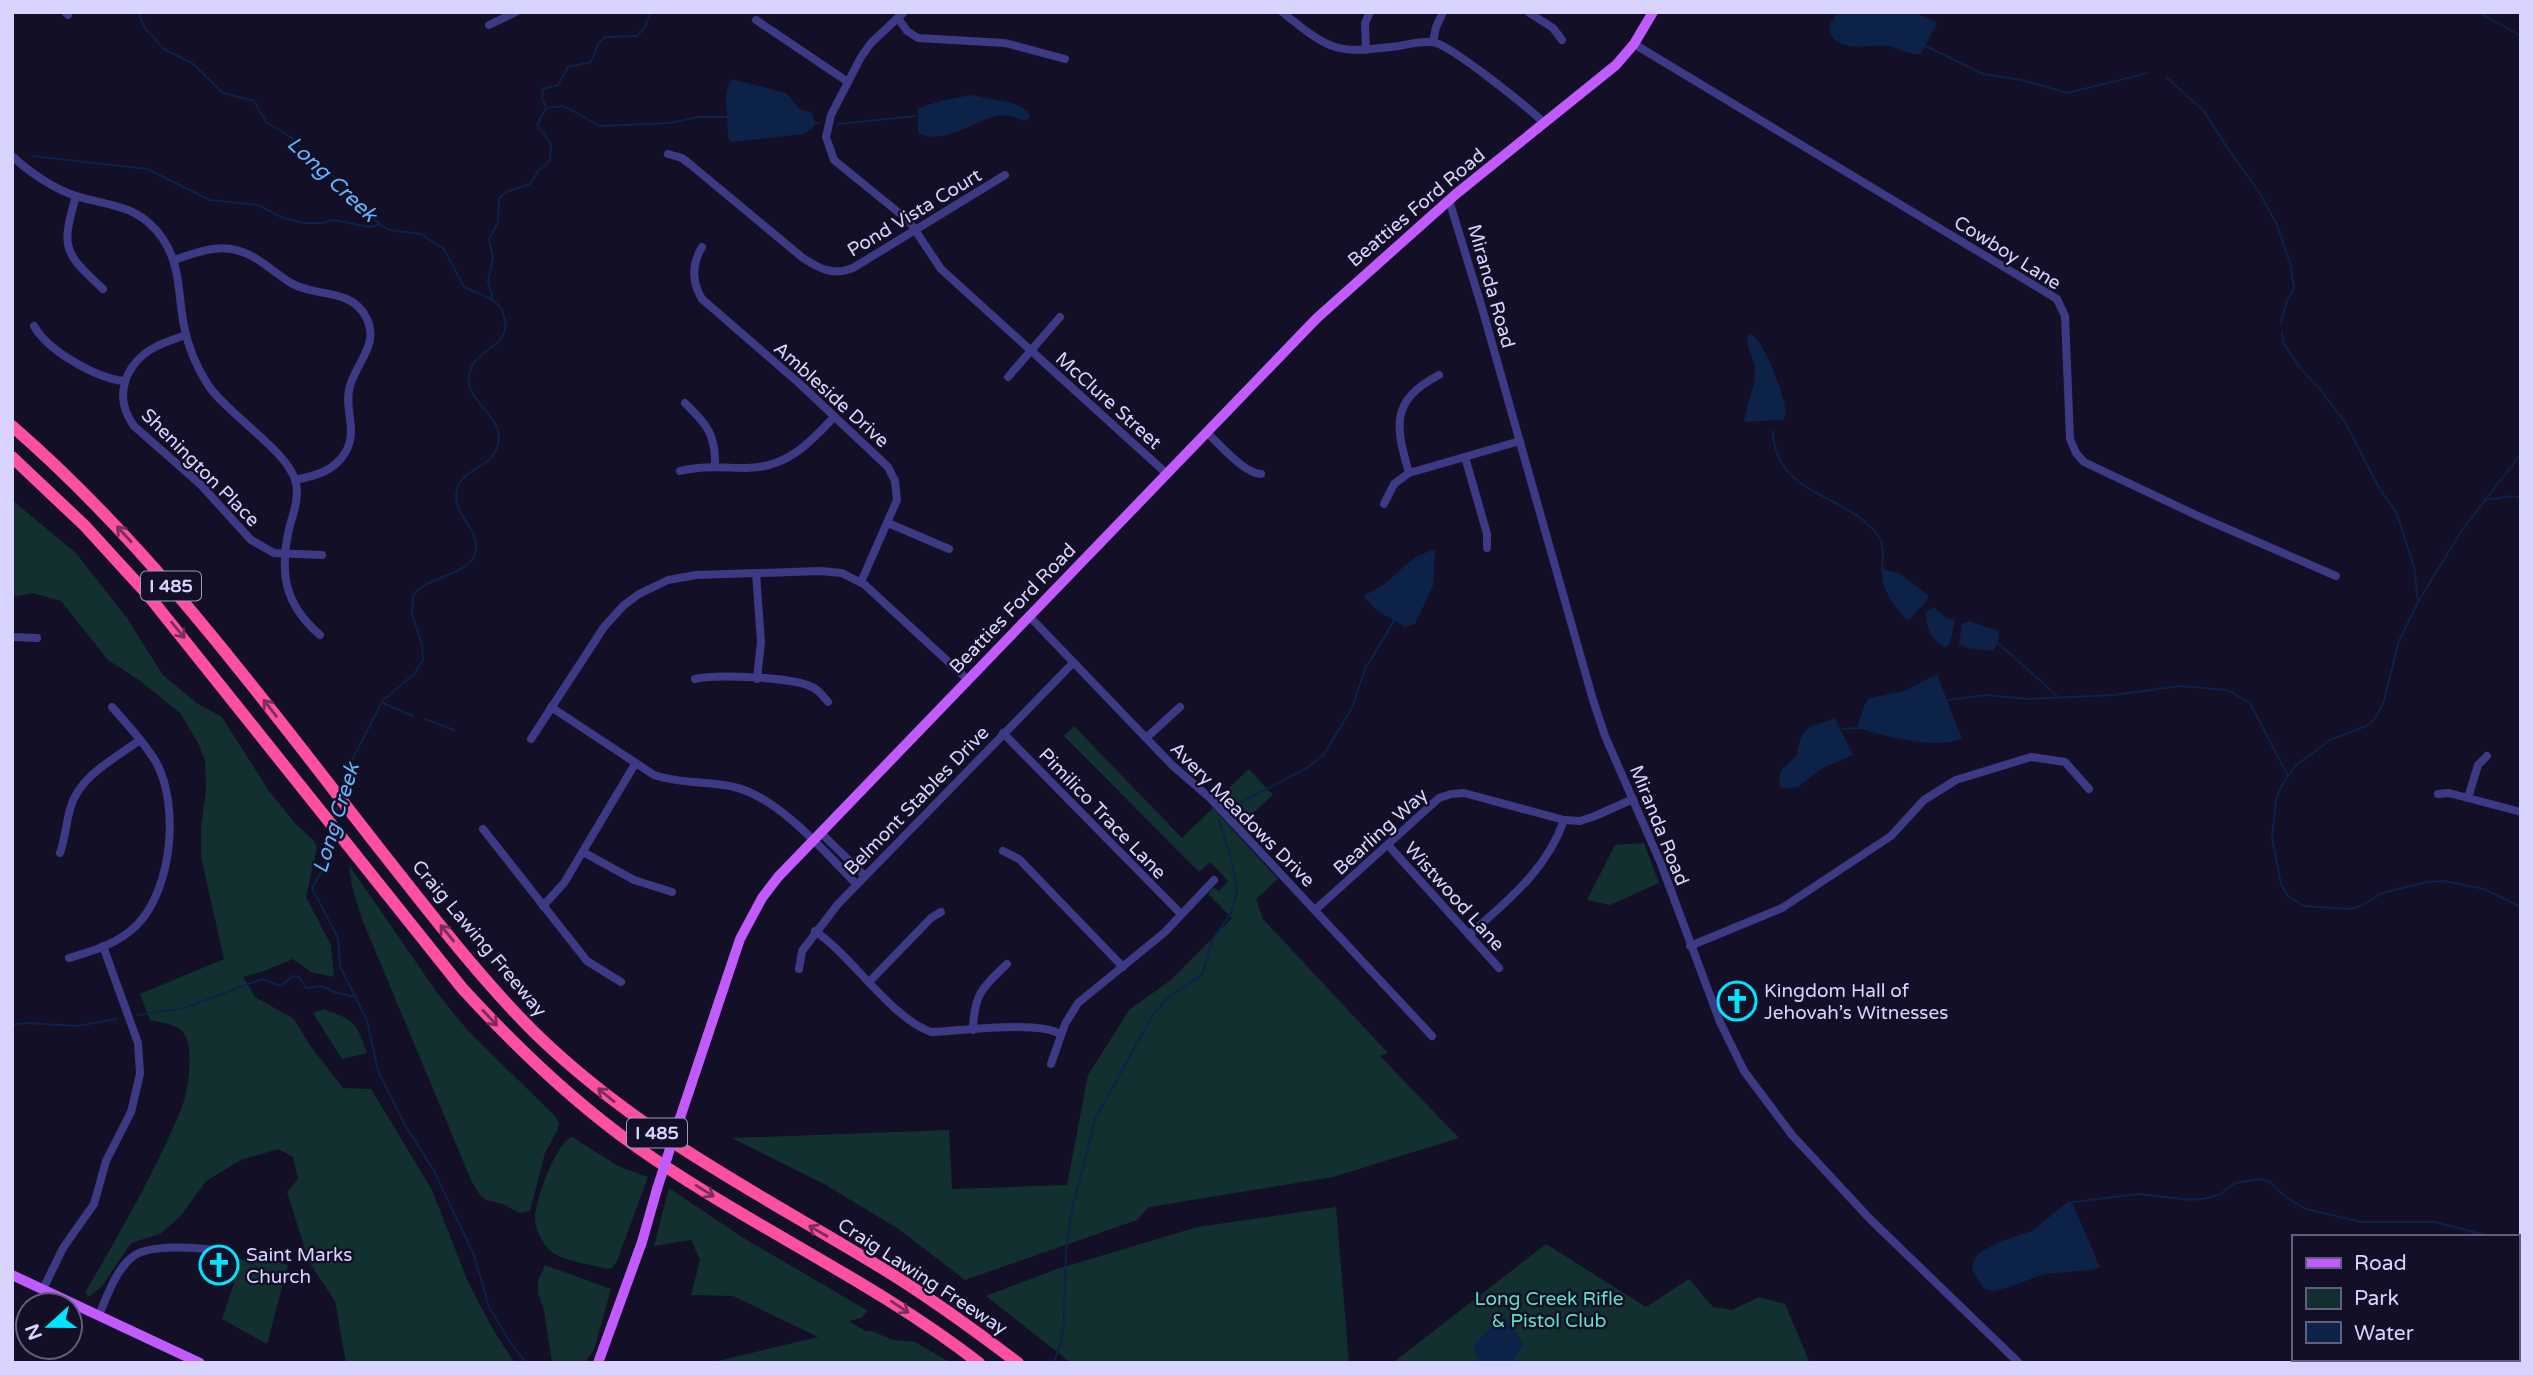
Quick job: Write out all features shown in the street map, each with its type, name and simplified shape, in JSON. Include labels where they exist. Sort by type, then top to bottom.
[{"type":"highway","name":"Craig Lawing Freeway","points":[[12,426],[90,499],[145,556],[229,656],[451,938],[506,1002],[557,1053],[605,1095],[695,1158],[932,1300],[1018,1363]]},
{"type":"highway","name":"Craig Lawing Freeway","points":[[12,457],[85,526],[148,595],[462,988],[561,1089],[661,1163],[891,1301],[979,1363]]},
{"type":"main road","name":"Beatties Ford Road","points":[[598,1363],[642,1242],[740,939],[770,888],[817,835],[1317,318],[1449,200],[1616,65],[1634,44],[1653,12]]},
{"type":"main road","points":[[12,1275],[200,1363]]},
{"type":"street","points":[[489,24],[516,12]]},
{"type":"street","points":[[1282,12],[1327,46],[1340,50],[1366,50],[1433,42],[1443,46],[1544,123]]},
{"type":"street","points":[[1366,50],[1365,23],[1370,12]]},
{"type":"street","points":[[1433,42],[1443,12]]},
{"type":"street","points":[[1528,12],[1553,28],[1562,40]]},
{"type":"street","points":[[901,15],[907,31],[918,38],[1004,43],[1065,59]]},
{"type":"street","name":"McClure Street","points":[[901,15],[872,43],[848,82],[829,121],[826,137],[829,152],[843,169],[909,221],[941,269],[1167,473]]},
{"type":"street","points":[[756,20],[848,82]]},
{"type":"street","name":"Cowboy Lane","points":[[1634,44],[2057,299],[2065,316],[2070,439],[2076,453],[2084,462],[2198,516],[2336,576]]},
{"type":"street","name":"Pond Vista Court","points":[[667,154],[682,158],[803,258],[825,271],[845,271],[853,268],[1005,175]]},
{"type":"street","points":[[14,162],[76,196],[115,204],[141,216],[163,238],[174,260],[186,335],[198,367],[213,391],[233,414],[281,456],[295,480],[295,505],[284,555],[285,582],[300,615],[320,635]]},
{"type":"street","points":[[76,196],[67,230],[69,250],[75,262],[103,289]]},
{"type":"street","name":"Miranda Road","points":[[1449,200],[1479,296],[1593,700],[1658,855],[1726,1036],[1744,1071],[1792,1135],[1870,1219],[2019,1363]]},
{"type":"street","name":"Ambleside Drive","points":[[702,247],[694,264],[695,285],[702,299],[875,454],[893,475],[897,495],[888,523],[861,582]]},
{"type":"street","points":[[174,260],[217,249],[246,253],[298,286],[347,298],[358,305],[367,318],[370,329],[369,346],[352,380],[348,397],[352,432],[349,446],[332,467],[295,480]]},
{"type":"street","points":[[1008,377],[1060,317]]},
{"type":"street","points":[[34,326],[44,339],[72,360],[106,376],[124,380],[149,350],[186,335]]},
{"type":"street","points":[[1409,473],[1399,438],[1399,417],[1409,399],[1426,383],[1439,376]]},
{"type":"street","name":"Shenington Place","points":[[124,380],[124,409],[134,426],[188,471],[251,540],[263,548],[284,555],[322,555]]},
{"type":"street","points":[[684,403],[709,429],[715,447],[715,467]]},
{"type":"street","points":[[680,471],[715,467],[752,468],[786,459],[805,447],[834,417]]},
{"type":"street","points":[[1206,432],[1249,471],[1261,474]]},
{"type":"street","points":[[1384,504],[1394,484],[1409,473],[1520,441]]},
{"type":"street","points":[[1465,457],[1487,534],[1487,548]]},
{"type":"street","points":[[888,523],[949,550]]},
{"type":"street","points":[[756,573],[761,642],[757,679]]},
{"type":"street","points":[[531,739],[604,627],[624,605],[660,583],[678,578],[756,573],[842,573],[861,582],[967,680]]},
{"type":"street","name":"Avery Meadows Drive","points":[[1029,615],[1172,765],[1210,798],[1432,1036]]},
{"type":"street","points":[[12,637],[37,639]]},
{"type":"street","name":"Belmont Stables Drive","points":[[799,969],[802,951],[815,931],[864,875],[1073,663]]},
{"type":"street","points":[[695,679],[711,677],[799,682],[816,689],[828,702]]},
{"type":"street","points":[[69,958],[124,936],[146,915],[160,888],[164,872],[170,808],[156,763],[112,707]]},
{"type":"street","points":[[551,707],[654,775],[726,785],[762,798],[817,835],[864,875]]},
{"type":"street","points":[[1146,738],[1180,707]]},
{"type":"street","name":"Pimilico Trace Lane","points":[[1003,733],[1181,914]]},
{"type":"street","points":[[60,853],[70,809],[80,788],[92,775],[140,740]]},
{"type":"street","points":[[2468,798],[2478,765],[2487,756]]},
{"type":"street","points":[[1690,946],[1782,908],[1891,836],[1924,800],[1956,780],[2031,757],[2065,762],[2090,789]]},
{"type":"street","points":[[543,906],[559,891],[635,764]]},
{"type":"street","name":"Bearling Way","points":[[1315,910],[1439,799],[1451,794],[1464,793],[1563,820],[1580,821],[1633,799]]},
{"type":"street","points":[[2438,794],[2449,793],[2521,812]]},
{"type":"street","points":[[1469,935],[1531,877],[1559,835],[1563,820]]},
{"type":"street","points":[[483,830],[587,961],[621,982]]},
{"type":"street","points":[[817,835],[856,884]]},
{"type":"street","name":"Wistwood Lane","points":[[1388,845],[1499,968]]},
{"type":"street","points":[[1003,851],[1019,859],[1122,967]]},
{"type":"street","points":[[583,852],[634,880],[672,892]]},
{"type":"street","points":[[1051,1064],[1060,1034],[1079,1003],[1165,932],[1214,880]]},
{"type":"street","points":[[870,981],[931,918],[941,912]]},
{"type":"street","points":[[815,931],[870,981],[908,1021],[923,1029],[931,1032],[1026,1027],[1060,1034]]},
{"type":"street","points":[[43,1289],[63,1248],[94,1205],[106,1161],[131,1112],[139,1087],[138,1043],[103,946]]},
{"type":"street","points":[[973,1030],[976,998],[1007,964]]},
{"type":"street","points":[[99,1315],[109,1291],[132,1256],[146,1250],[184,1248],[227,1252]]},
{"type":"green space","points":[[12,500],[76,553],[127,618],[163,675],[198,704],[222,717],[269,791],[314,841],[317,847],[306,897],[331,945],[334,977],[311,972],[293,959],[243,977],[255,997],[294,1019],[309,1044],[343,1088],[371,1089],[432,1190],[468,1282],[495,1333],[515,1363],[346,1363],[335,1301],[309,1262],[287,1192],[298,1179],[293,1157],[278,1149],[241,1160],[206,1181],[180,1217],[160,1234],[131,1243],[102,1286],[89,1297],[85,1293],[149,1178],[172,1131],[186,1090],[189,1055],[186,1036],[174,1026],[150,1020],[140,994],[224,959],[201,857],[201,827],[206,790],[205,760],[197,741],[180,713],[139,680],[108,660],[61,601],[32,593],[12,597]]},
{"type":"green space","points":[[1074,726],[1182,838],[1213,808],[1278,879],[1256,899],[1263,919],[1388,1053],[1380,1056],[1459,1138],[1333,1177],[1149,1207],[1137,1220],[965,1280],[897,1228],[824,1184],[732,1138],[949,1130],[952,1189],[1067,1185],[1088,1075],[1129,1010],[1171,980],[1232,918],[1208,894],[1214,887],[1219,891],[1228,881],[1210,862],[1199,872],[1064,736]]},
{"type":"green space","points":[[1249,769],[1273,795],[1244,821],[1221,795]]},
{"type":"green space","points":[[1644,843],[1659,883],[1610,905],[1587,900],[1615,845]]},
{"type":"green space","points":[[349,865],[438,994],[469,1032],[556,1117],[559,1124],[545,1153],[530,1211],[519,1213],[503,1204],[486,1200],[471,1180],[362,919],[352,887]]},
{"type":"green space","points":[[323,1009],[353,1023],[367,1053],[342,1059],[313,1013]]},
{"type":"green space","points":[[572,1137],[618,1166],[648,1177],[612,1268],[575,1262],[559,1256],[547,1248],[537,1230],[535,1218],[542,1186],[559,1149]]},
{"type":"green space","points":[[669,1188],[742,1237],[868,1311],[861,1318],[849,1321],[865,1331],[872,1331],[893,1340],[915,1342],[951,1363],[709,1363],[818,1337],[733,1296],[691,1295],[700,1260],[691,1240],[654,1246]]},
{"type":"green space","points":[[1336,1207],[1349,1363],[1071,1363],[986,1296],[1057,1269],[1197,1227]]},
{"type":"green space","name":"Long Creek Rifle & Pistol Club","points":[[1546,1244],[1646,1307],[1689,1279],[1713,1307],[1732,1310],[1759,1297],[1785,1304],[1810,1363],[1395,1363]]},
{"type":"green space","points":[[235,1258],[253,1262],[264,1258],[288,1265],[267,1344],[222,1319],[234,1283]]},
{"type":"green space","points":[[545,1265],[611,1289],[594,1350],[584,1363],[552,1363],[544,1310],[538,1293],[538,1281]]},
{"type":"water","points":[[1839,12],[1903,12],[1927,17],[1937,23],[1921,54],[1912,54],[1888,46],[1856,47],[1841,44],[1829,33],[1830,23]]},
{"type":"water","points":[[732,79],[786,93],[800,109],[812,113],[815,123],[812,129],[804,134],[731,142],[728,138],[726,99]]},
{"type":"water","points":[[971,95],[1013,103],[1028,111],[1030,118],[1024,121],[1000,115],[946,135],[936,137],[918,133],[918,108]]},
{"type":"water","points":[[1751,334],[1763,348],[1779,385],[1786,416],[1782,420],[1744,422],[1755,377],[1755,366],[1747,342],[1747,337]]},
{"type":"water","points":[[1435,549],[1433,586],[1415,624],[1405,627],[1376,610],[1363,596],[1382,586],[1415,557]]},
{"type":"water","points":[[1882,569],[1899,573],[1928,595],[1928,600],[1909,620],[1904,618],[1888,595],[1883,583]]},
{"type":"water","points":[[1934,607],[1945,617],[1955,620],[1950,643],[1945,647],[1932,637],[1928,628],[1926,612]]},
{"type":"water","points":[[1969,621],[1999,631],[1998,642],[1993,651],[1967,648],[1959,644],[1962,624]]},
{"type":"water","points":[[1937,674],[1962,739],[1951,742],[1924,742],[1857,728],[1869,698],[1904,691]]},
{"type":"water","points":[[1835,718],[1853,755],[1821,769],[1798,787],[1785,789],[1780,786],[1779,776],[1782,769],[1796,756],[1801,737],[1809,727]]},
{"type":"water","points":[[2069,1201],[2072,1202],[2100,1267],[2044,1274],[1993,1291],[1983,1288],[1972,1270],[1978,1254],[1999,1242],[2032,1231]]},
{"type":"water","points":[[1505,1317],[1524,1345],[1510,1363],[1482,1363],[1476,1356],[1474,1345],[1496,1320]]},
{"type":"waterway","name":"Long Creek","points":[[138,12],[145,28],[164,49],[192,63],[223,93],[254,101],[266,122],[292,138],[307,155],[349,189],[379,224],[390,230],[421,234],[444,249],[464,287],[493,300],[502,309],[506,325],[503,336],[472,365],[469,382],[477,401],[496,427],[499,437],[497,448],[487,461],[462,480],[456,495],[459,511],[474,537],[475,555],[462,568],[427,584],[413,596],[412,614],[422,645],[423,660],[414,674],[383,700],[351,762],[341,793]]},
{"type":"waterway","points":[[546,107],[542,98],[543,89],[558,85],[568,67],[591,62],[598,44],[605,37],[637,36],[645,27],[651,12]]},
{"type":"waterway","points":[[2478,12],[2521,36]]},
{"type":"waterway","points":[[1926,46],[1983,74],[2022,80],[2067,93],[2148,73]]},
{"type":"waterway","points":[[2166,77],[2204,111],[2259,192],[2277,225],[2291,266],[2294,289],[2287,300],[2281,322]]},
{"type":"waterway","points":[[493,299],[488,281],[493,258],[489,240],[498,222],[499,199],[506,192],[530,184],[550,160],[551,144],[537,125],[546,108],[564,106],[600,126],[728,117]]},
{"type":"waterway","points":[[838,124],[916,116]]},
{"type":"waterway","points":[[32,156],[147,169],[210,200],[258,205],[283,218],[303,223],[334,220],[369,227],[378,225]]},
{"type":"waterway","points":[[2282,332],[2283,343],[2345,422],[2378,486],[2397,514],[2414,567],[2418,601]]},
{"type":"waterway","points":[[1773,431],[1776,450],[1793,477],[1850,511],[1876,533],[1881,541],[1882,569]]},
{"type":"waterway","points":[[2521,454],[2462,530],[2418,602],[2399,641],[2383,704],[2374,720],[2366,726],[2330,740],[2295,766],[2276,799],[2272,838],[2281,884],[2288,896],[2304,906],[2349,909],[2361,906],[2382,893],[2427,882],[2444,881],[2484,889],[2521,907]]},
{"type":"waterway","points":[[2484,500],[2512,496],[2521,498]]},
{"type":"waterway","points":[[1232,807],[1307,768],[1324,754],[1352,708],[1365,669],[1394,621]]},
{"type":"waterway","points":[[1997,642],[2057,696]]},
{"type":"waterway","points":[[1948,700],[1985,695],[2029,699],[2114,695],[2180,686],[2227,690],[2250,703],[2288,776]]},
{"type":"waterway","points":[[383,703],[413,716]]},
{"type":"waterway","points":[[425,719],[454,730]]},
{"type":"waterway","points":[[1842,729],[1858,728]]},
{"type":"waterway","name":"Long Creek","points":[[335,820],[338,805]]},
{"type":"waterway","points":[[1054,1363],[1064,1320],[1066,1250],[1071,1214],[1095,1119],[1154,1013],[1169,997],[1202,975],[1212,940],[1231,913],[1237,892],[1233,866],[1219,820]]},
{"type":"waterway","name":"Long Creek","points":[[331,836],[323,869],[312,888],[338,938],[340,966],[367,1020],[378,1071],[406,1127],[433,1169],[474,1255],[489,1307],[526,1363]]},
{"type":"waterway","points":[[138,1015],[184,1008],[262,979],[281,986],[293,976],[299,977],[306,988],[321,986],[355,997]]},
{"type":"waterway","points":[[12,1025],[26,1023],[77,1026],[117,1019]]},
{"type":"waterway","points":[[2073,1202],[2138,1194],[2192,1200],[2219,1195],[2235,1183],[2260,1179],[2270,1182],[2287,1198],[2306,1209],[2361,1222],[2435,1222],[2485,1235]]},
{"type":"place","name":"Kingdom Hall of Jehovah’s Witnesses","points":[[1737,1001]]},
{"type":"place","name":"Saint Marks Church","points":[[219,1265]]}]
